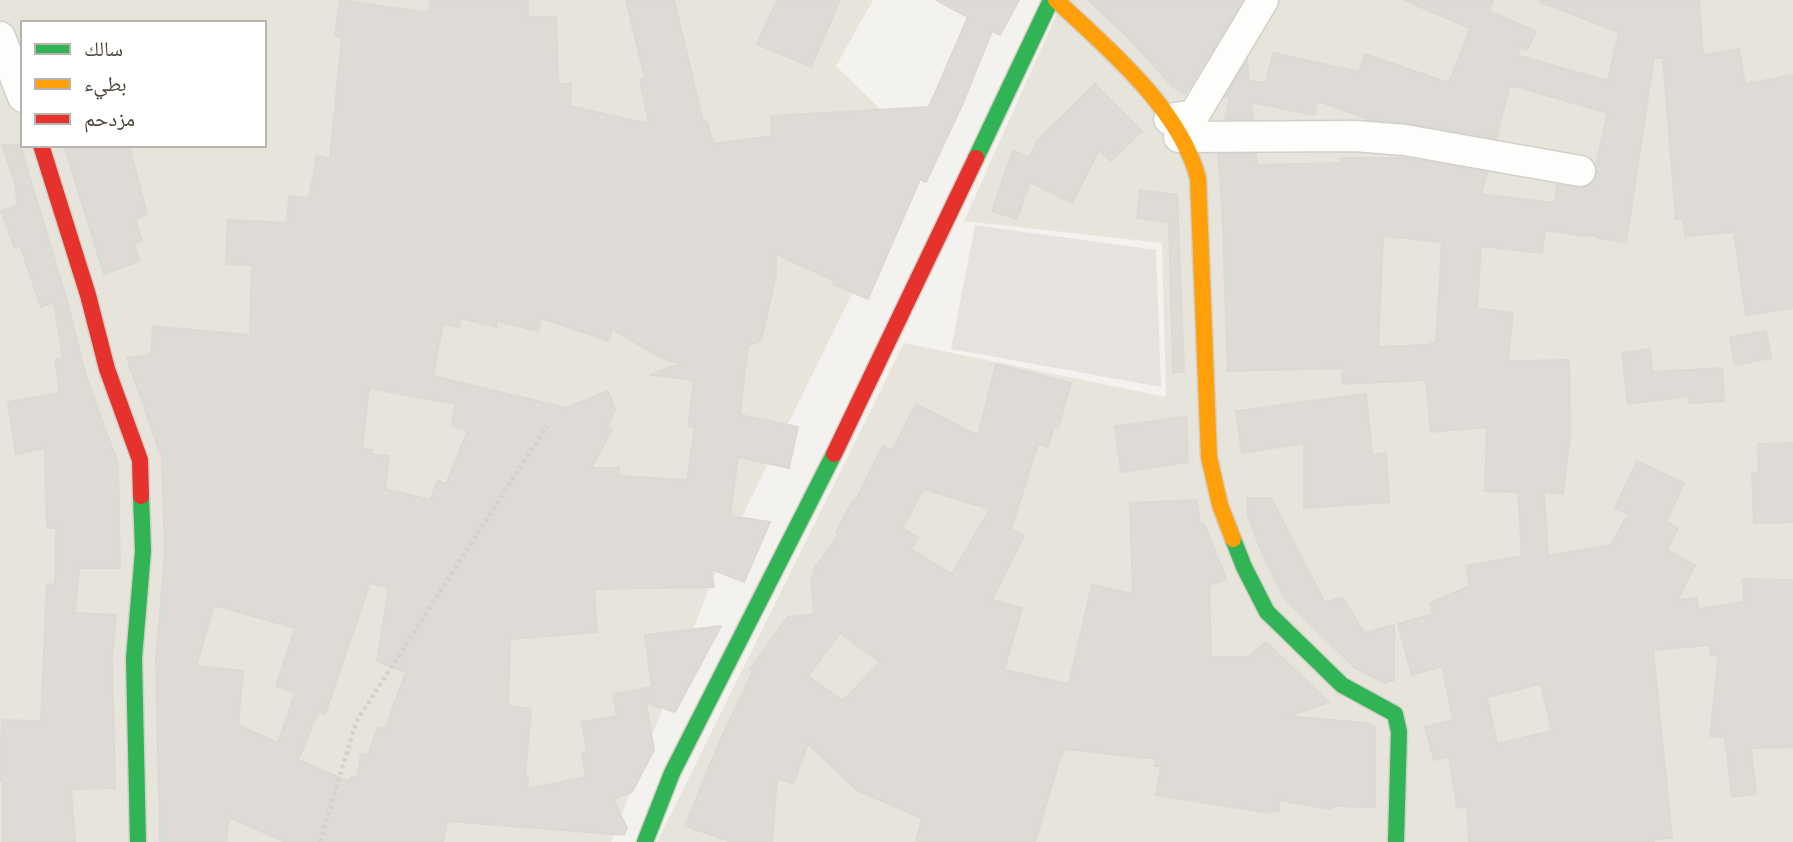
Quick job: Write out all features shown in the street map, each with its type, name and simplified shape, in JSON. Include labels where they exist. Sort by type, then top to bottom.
[{"type":"street","points":[[645,842],[672,773],[853,414],[1054,0],[1134,74],[1157,101],[1192,155],[1198,178],[1209,457],[1220,506],[1244,567],[1267,612],[1342,685],[1395,714],[1399,732],[1396,842]]},
{"type":"street","points":[[1174,128],[1194,115],[1263,0]]},
{"type":"street","points":[[0,37],[21,92]]},
{"type":"street","points":[[1174,128],[1392,139],[1580,171]]},
{"type":"street","points":[[42,147],[88,295],[107,369],[140,460],[143,551],[134,658],[138,842]]},
{"type":"path","points":[[320,842],[356,722],[547,426]]},
{"type":"shaded area","points":[[0,0],[873,0],[836,66],[923,151],[718,565],[611,842],[0,842]]},
{"type":"shaded area","points":[[1063,0],[1793,0],[1793,842],[657,842],[904,343],[1166,397],[1162,243],[964,221]]},
{"type":"shaded area","points":[[975,225],[1156,250],[1161,387],[951,349]]},
{"type":"building","points":[[340,0],[429,13],[431,0],[528,0],[528,17],[556,17],[558,84],[571,84],[570,106],[649,124],[640,80],[645,78],[626,0],[674,0],[703,121],[706,120],[714,144],[772,136],[771,116],[929,107],[968,17],[936,0],[1019,0],[1000,35],[992,31],[962,105],[926,182],[920,179],[868,299],[776,254],[776,275],[761,341],[748,345],[740,415],[798,427],[789,468],[738,457],[730,516],[770,522],[744,582],[711,569],[714,587],[594,589],[597,632],[510,639],[508,706],[531,709],[525,777],[528,777],[527,789],[586,777],[582,753],[587,752],[582,722],[617,716],[613,694],[652,687],[645,635],[721,626],[675,712],[646,703],[654,750],[632,792],[613,799],[627,828],[624,835],[447,821],[443,842],[285,842],[229,817],[226,842],[160,842],[156,659],[165,553],[162,459],[127,358],[151,355],[153,326],[250,335],[252,265],[226,264],[228,220],[287,223],[289,196],[309,198],[317,156],[330,159],[342,37],[335,36]],"holes":[[[461,318],[496,327],[497,321],[538,331],[541,318],[608,341],[612,329],[662,358],[679,364],[650,375],[694,380],[688,426],[695,427],[687,480],[618,476],[619,468],[591,468],[612,430],[607,427],[615,410],[608,391],[566,408],[433,376],[443,323],[459,327]],[[369,388],[455,404],[452,426],[468,430],[446,484],[438,480],[430,500],[385,489],[389,456],[371,454],[372,450],[362,449]],[[370,583],[389,588],[377,661],[406,672],[385,729],[378,727],[368,755],[361,754],[357,778],[351,777],[350,782],[298,760],[318,712],[325,714]],[[214,605],[295,628],[276,686],[295,693],[278,743],[238,725],[243,671],[196,666]]]},
{"type":"building","points":[[777,0],[840,0],[811,67],[757,44]]},
{"type":"building","points":[[1088,0],[1243,0],[1185,94],[1173,87],[1128,37]]},
{"type":"building","points":[[1404,0],[1493,0],[1489,11],[1536,31],[1527,50],[1520,47],[1517,55],[1608,81],[1619,32],[1540,0],[1699,0],[1703,55],[1739,49],[1745,84],[1793,75],[1793,308],[1746,315],[1734,232],[1685,236],[1683,218],[1676,219],[1663,58],[1654,58],[1626,242],[1597,238],[1596,235],[1584,236],[1545,230],[1542,253],[1481,246],[1477,308],[1513,313],[1508,361],[1569,360],[1570,436],[1563,494],[1544,492],[1548,556],[1611,545],[1628,514],[1615,508],[1637,461],[1684,483],[1666,522],[1678,528],[1667,550],[1695,565],[1677,600],[1697,598],[1698,609],[1744,602],[1743,579],[1793,580],[1793,747],[1751,748],[1756,794],[1732,797],[1725,737],[1710,736],[1719,654],[1711,655],[1710,645],[1653,650],[1672,838],[1654,839],[1654,842],[1469,842],[1467,806],[1457,808],[1449,756],[1434,760],[1425,727],[1453,720],[1442,666],[1412,675],[1398,624],[1433,614],[1430,603],[1470,586],[1466,566],[1522,556],[1518,492],[1485,491],[1487,427],[1431,432],[1426,380],[1343,384],[1342,368],[1228,371],[1218,154],[1256,154],[1257,165],[1341,163],[1341,158],[1403,158],[1487,172],[1481,194],[1555,203],[1557,185],[1578,188],[1587,187],[1594,182],[1608,113],[1510,85],[1496,138],[1408,123],[1371,120],[1318,101],[1314,115],[1251,102],[1253,119],[1225,119],[1230,98],[1225,97],[1247,60],[1249,81],[1266,83],[1273,53],[1359,72],[1365,54],[1449,83],[1470,28]],"holes":[[[1383,236],[1442,242],[1436,343],[1378,347]],[[1541,684],[1552,731],[1497,744],[1487,697]]]},
{"type":"building","points":[[1095,84],[1142,131],[1111,161],[1099,150],[1072,203],[1030,182],[1017,219],[992,211],[1013,150],[1029,158],[1038,140]]},
{"type":"building","points":[[2,145],[20,145],[67,301],[86,376],[118,464],[120,568],[79,568],[75,613],[116,615],[112,658],[115,788],[71,789],[75,842],[3,842],[3,781],[0,781],[2,720],[41,721],[47,584],[55,585],[56,528],[47,528],[45,448],[16,454],[8,402],[60,393],[55,360],[63,358],[54,302],[41,307],[20,245],[14,247],[1,211],[18,205],[14,180]]},
{"type":"building","points":[[65,147],[130,147],[147,214],[135,219],[142,241],[134,244],[140,261],[104,274]]},
{"type":"building","points":[[1140,190],[1177,195],[1184,372],[1173,372],[1169,222],[1137,218]]},
{"type":"building","points":[[1766,331],[1771,358],[1735,365],[1730,337]]},
{"type":"building","points":[[1650,349],[1652,372],[1722,368],[1724,401],[1689,403],[1689,396],[1628,404],[1622,353]]},
{"type":"building","points":[[996,364],[1071,383],[1058,428],[1054,427],[1048,447],[1038,444],[1011,529],[1024,536],[992,600],[1022,608],[1004,670],[1069,684],[1092,585],[1133,594],[1130,503],[1197,500],[1200,525],[1204,524],[1226,579],[1209,585],[1211,657],[1248,657],[1266,642],[1329,702],[1288,716],[1366,723],[1375,727],[1375,807],[1332,806],[1331,809],[1279,800],[1279,811],[1271,813],[1156,795],[1161,766],[1155,766],[1156,759],[1065,749],[1035,842],[916,842],[922,818],[858,791],[808,744],[793,784],[777,778],[772,842],[732,842],[685,826],[719,743],[753,671],[750,669],[788,617],[814,614],[811,579],[816,572],[813,570],[839,534],[836,532],[853,501],[855,502],[883,446],[892,451],[916,404],[978,436]],"holes":[[[923,489],[990,509],[952,574],[911,549],[918,538],[903,528]],[[840,633],[880,662],[843,701],[808,676]]]},
{"type":"building","points":[[1366,394],[1372,455],[1386,453],[1389,502],[1304,508],[1304,443],[1242,453],[1236,411]]},
{"type":"building","points":[[1186,417],[1188,462],[1121,472],[1115,426]]},
{"type":"building","points":[[1793,443],[1793,522],[1754,523],[1752,473],[1759,472],[1758,444]]},
{"type":"building","points":[[1247,498],[1271,498],[1325,603],[1342,597],[1364,633],[1394,625],[1394,680],[1384,683],[1355,668],[1285,599],[1264,558],[1248,516]]},
{"type":"traffic: fast","points":[[976,158],[1051,0]]},
{"type":"traffic: fast","points":[[645,842],[672,773],[834,454]]},
{"type":"traffic: fast","points":[[138,842],[134,658],[143,551],[141,496]]},
{"type":"traffic: fast","points":[[1233,539],[1267,612],[1342,685],[1395,714],[1399,732],[1396,842]]},
{"type":"traffic: slow","points":[[1056,0],[1119,59],[1158,103],[1189,152],[1198,178],[1209,457],[1220,505],[1233,539]]},
{"type":"traffic: jam","points":[[42,147],[88,295],[107,369],[140,460],[141,496]]},
{"type":"traffic: jam","points":[[834,454],[976,158]]}]
